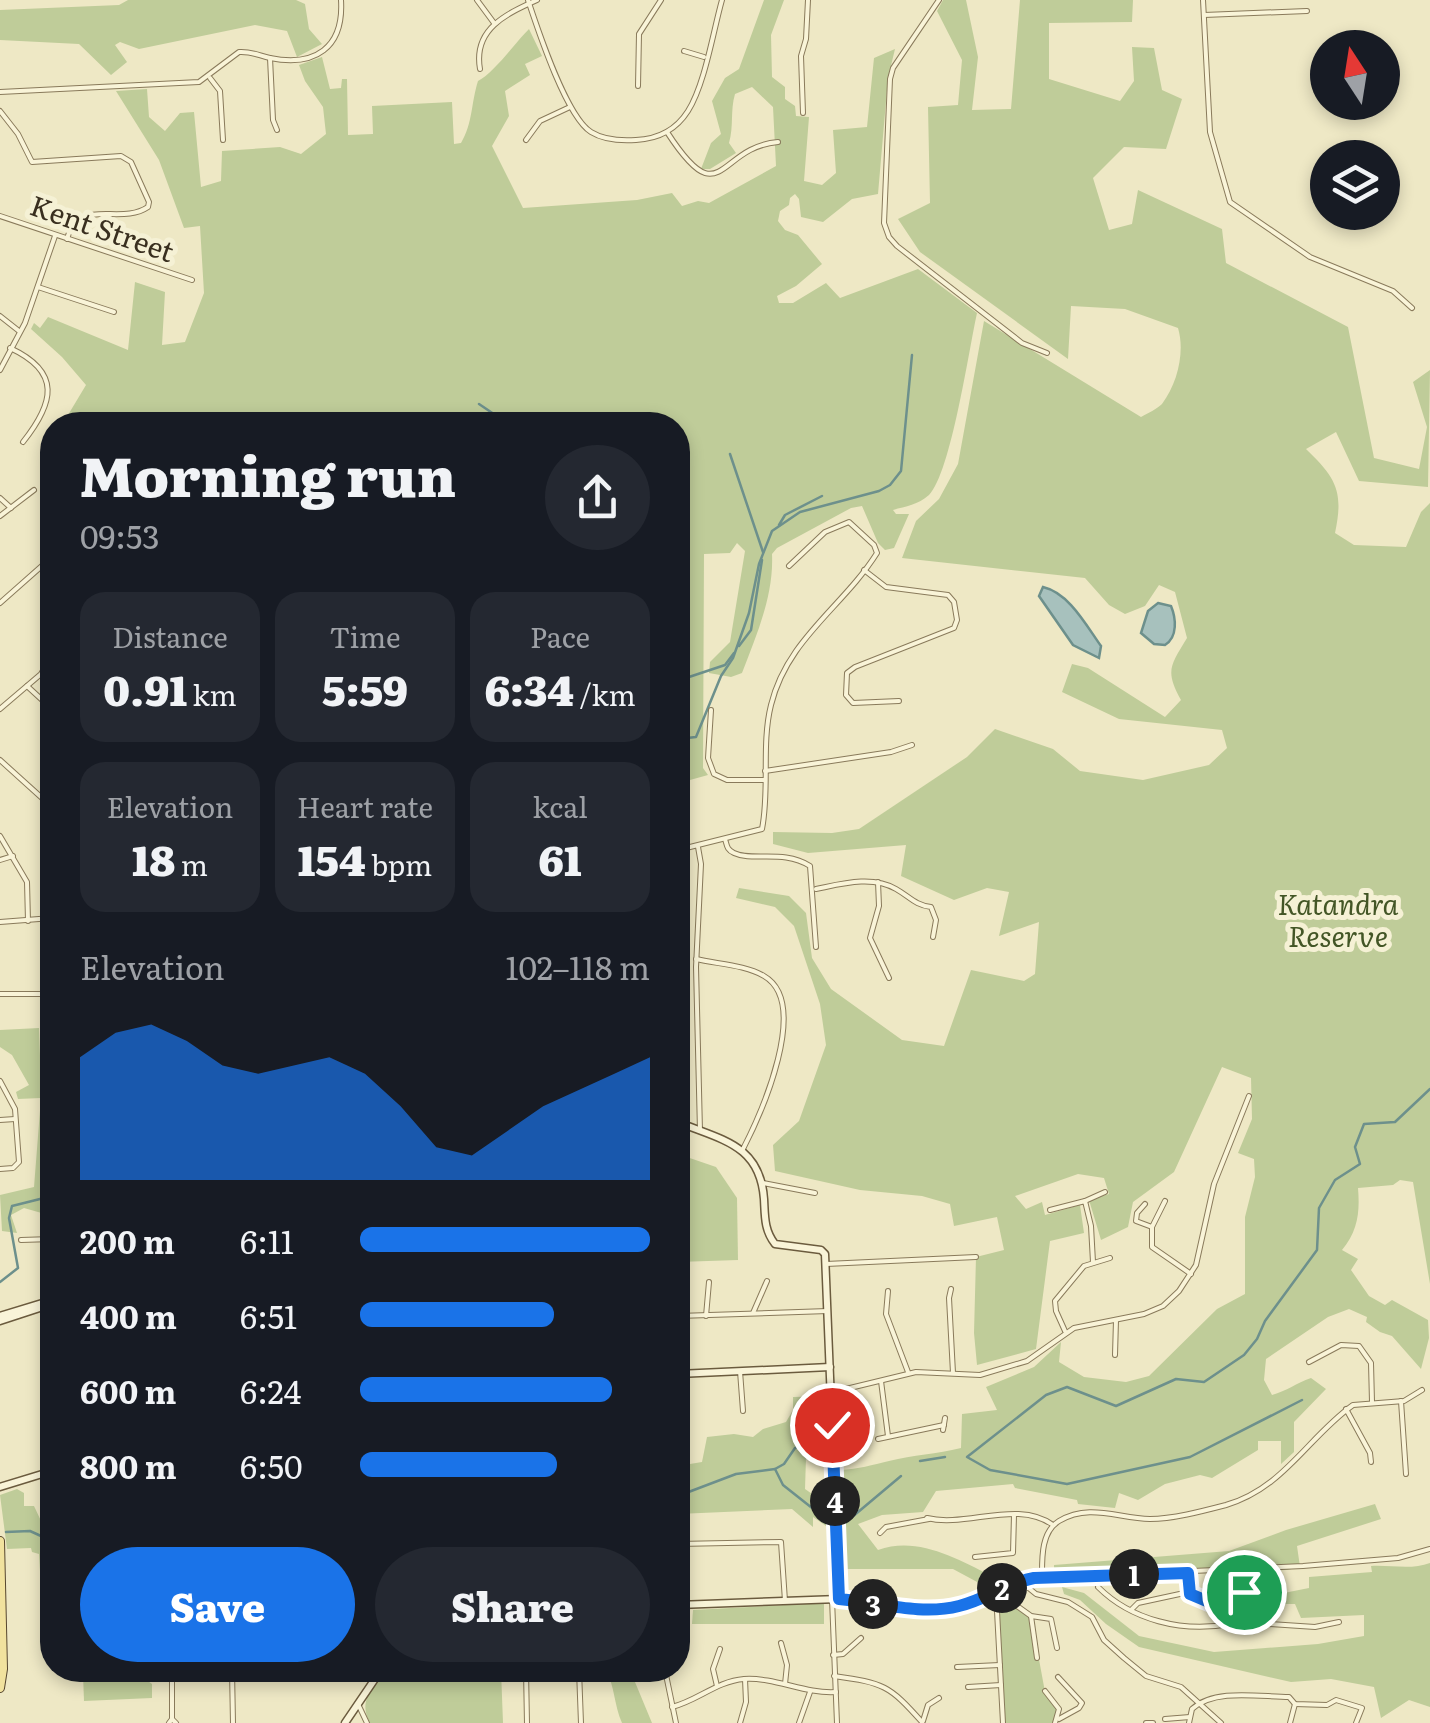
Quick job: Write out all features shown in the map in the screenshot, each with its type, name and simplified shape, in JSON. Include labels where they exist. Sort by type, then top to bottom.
[{"type":"main road","points":[[0,1541],[4,1669],[0,1688]]},
{"type":"street","points":[[0,92],[199,82],[239,52],[296,61],[319,55],[335,38],[341,0]]},
{"type":"street","points":[[477,0],[494,23]]},
{"type":"street","points":[[480,69],[479,48],[494,23],[512,10],[538,0]]},
{"type":"street","points":[[638,86],[639,34],[661,0]]},
{"type":"street","points":[[528,2],[570,107],[593,133],[633,140],[667,132],[692,105],[722,0]]},
{"type":"street","points":[[802,113],[802,56],[808,0]]},
{"type":"street","points":[[939,0],[890,78],[884,181],[886,230],[910,256],[1016,338],[1047,353]]},
{"type":"street","points":[[1203,0],[1210,132],[1234,207],[1310,256],[1394,292],[1412,308]]},
{"type":"street","points":[[1204,14],[1304,11],[1301,4]]},
{"type":"street","points":[[684,51],[706,58]]},
{"type":"street","points":[[270,58],[273,120],[278,130]]},
{"type":"street","points":[[209,76],[220,91],[223,140]]},
{"type":"street","points":[[526,140],[540,120],[570,107]]},
{"type":"street","points":[[0,111],[18,134],[32,162],[121,156],[132,165],[148,207],[139,212],[80,217],[72,223],[67,238]]},
{"type":"street","points":[[667,132],[693,170],[704,174],[720,172],[762,143],[778,142]]},
{"type":"street","points":[[589,141],[593,133]]},
{"type":"street","name":"Kent Street","points":[[0,216],[192,280]]},
{"type":"street","points":[[0,368],[38,287],[56,234]]},
{"type":"street","points":[[38,287],[114,312]]},
{"type":"street","points":[[0,316],[19,331]]},
{"type":"street","points":[[10,348],[46,376],[50,397],[41,412]]},
{"type":"street","points":[[23,442],[40,414]]},
{"type":"street","points":[[0,516],[34,490]]},
{"type":"street","points":[[0,498],[10,508]]},
{"type":"street","points":[[690,848],[762,829],[770,709],[782,672],[803,638],[877,553],[850,522],[825,532],[788,566]]},
{"type":"street","points":[[0,602],[40,567]]},
{"type":"street","points":[[864,570],[880,585],[945,594],[954,602],[954,628],[855,667],[847,674],[846,692],[853,703],[899,701]]},
{"type":"street","points":[[0,709],[40,675]]},
{"type":"street","points":[[27,686],[40,698]]},
{"type":"street","points":[[711,710],[708,758],[712,771],[722,779],[764,780]]},
{"type":"street","points":[[765,772],[891,752],[912,745]]},
{"type":"street","points":[[0,760],[40,797]]},
{"type":"street","points":[[0,836],[27,882],[28,921]]},
{"type":"street","points":[[725,839],[735,854],[774,855],[807,862],[812,870],[816,947]]},
{"type":"street","points":[[698,847],[700,1131]]},
{"type":"street","points":[[0,860],[13,856]]},
{"type":"street","points":[[814,889],[878,882],[900,891],[917,905],[931,907],[936,920],[933,937]]},
{"type":"street","points":[[878,882],[879,906],[870,938],[889,978]]},
{"type":"street","points":[[0,922],[40,920]]},
{"type":"street","points":[[696,959],[760,974],[776,986],[781,998],[779,1062],[743,1149]]},
{"type":"street","points":[[0,994],[40,994]]},
{"type":"street","points":[[0,1081],[11,1098],[16,1119],[18,1162],[13,1168],[0,1170]]},
{"type":"street","points":[[831,1389],[908,1373],[983,1374],[1017,1366],[1066,1332],[1083,1325],[1157,1310],[1174,1296],[1198,1258],[1214,1184],[1249,1096]]},
{"type":"street","points":[[0,1120],[16,1119]]},
{"type":"street","points":[[690,1127],[743,1149],[758,1168],[766,1227],[772,1242],[787,1248],[824,1252],[836,1518],[834,1676],[838,1723]]},
{"type":"street","points":[[763,1183],[815,1193]]},
{"type":"street","points":[[1050,1210],[1106,1192]]},
{"type":"street","points":[[1085,1200],[1093,1262]]},
{"type":"street","points":[[1164,1202],[1152,1227],[1154,1250],[1191,1274]]},
{"type":"street","points":[[1144,1204],[1136,1221],[1152,1227]]},
{"type":"street","points":[[21,1240],[40,1239]]},
{"type":"street","points":[[826,1264],[976,1257]]},
{"type":"street","points":[[1066,1332],[1055,1301],[1084,1266],[1110,1258]]},
{"type":"street","points":[[753,1313],[767,1281]]},
{"type":"street","points":[[706,1316],[709,1282]]},
{"type":"street","points":[[951,1288],[948,1298],[952,1374]]},
{"type":"street","points":[[888,1291],[886,1314],[908,1373]]},
{"type":"street","points":[[0,1319],[40,1306]]},
{"type":"street","points":[[0,1319],[40,1307]]},
{"type":"street","points":[[690,1316],[828,1310]]},
{"type":"street","points":[[1115,1355],[1116,1320]]},
{"type":"street","points":[[1309,1362],[1341,1345],[1360,1346],[1371,1363],[1372,1402]]},
{"type":"street","points":[[690,1373],[830,1367]]},
{"type":"street","points":[[740,1371],[743,1411]]},
{"type":"street","points":[[881,1380],[888,1436]]},
{"type":"street","points":[[1042,1577],[1046,1536],[1053,1526],[1081,1511],[1149,1519],[1233,1502],[1294,1465],[1346,1410],[1372,1402],[1401,1401],[1422,1390]]},
{"type":"street","points":[[1401,1401],[1406,1474]]},
{"type":"street","points":[[1346,1410],[1371,1462]]},
{"type":"street","points":[[878,1439],[944,1424]]},
{"type":"street","points":[[0,1487],[40,1475]]},
{"type":"street","points":[[880,1532],[886,1527],[928,1519],[1014,1516],[1038,1517],[1053,1526]]},
{"type":"street","points":[[974,1557],[1013,1553],[1014,1516]]},
{"type":"street","points":[[690,1544],[781,1542],[785,1601]]},
{"type":"street","points":[[690,1605],[835,1599],[939,1609],[965,1605],[1020,1580],[1042,1577],[1188,1573],[1377,1560],[1430,1548]]},
{"type":"street","points":[[1188,1573],[1189,1592]]},
{"type":"street","points":[[1020,1580],[1036,1594],[1068,1602],[1092,1617],[1104,1640],[1124,1658],[1146,1676],[1181,1687],[1221,1723]]},
{"type":"street","points":[[1098,1587],[1131,1610],[1158,1622],[1227,1625],[1235,1614]]},
{"type":"street","points":[[1209,1602],[1222,1593],[1261,1591]]},
{"type":"street","points":[[1131,1610],[1138,1603],[1189,1592],[1262,1624],[1314,1627],[1339,1622]]},
{"type":"street","points":[[992,1594],[996,1605],[1002,1723]]},
{"type":"street","points":[[996,1605],[1017,1606],[1031,1616],[1051,1619],[1057,1648]]},
{"type":"street","points":[[1031,1616],[1038,1658]]},
{"type":"street","points":[[834,1654],[843,1654],[861,1638]]},
{"type":"street","points":[[781,1643],[787,1665],[785,1684]]},
{"type":"street","points":[[718,1686],[714,1669],[720,1649]]},
{"type":"street","points":[[957,1666],[1000,1666]]},
{"type":"street","points":[[834,1676],[894,1690],[922,1723]]},
{"type":"street","points":[[1057,1721],[1082,1703],[1058,1677]]},
{"type":"street","points":[[740,1723],[746,1702],[744,1679]]},
{"type":"street","points":[[672,1707],[744,1679],[785,1684],[810,1692],[836,1692]]},
{"type":"street","points":[[160,1723],[171,1722],[172,1682]]},
{"type":"street","points":[[232,1682],[233,1723]]},
{"type":"street","points":[[345,1723],[373,1682]]},
{"type":"street","points":[[526,1682],[527,1723]]},
{"type":"street","points":[[580,1682],[580,1723]]},
{"type":"street","points":[[668,1682],[676,1723]]},
{"type":"street","points":[[968,1688],[1000,1685]]},
{"type":"street","points":[[1045,1691],[1058,1708],[1057,1721]]},
{"type":"street","points":[[799,1723],[810,1692]]},
{"type":"street","points":[[1165,1720],[1188,1721],[1197,1704],[1215,1697],[1289,1697],[1295,1704],[1327,1705],[1336,1700],[1362,1708],[1356,1723]]},
{"type":"street","points":[[922,1723],[928,1705],[939,1698]]},
{"type":"street","points":[[358,1704],[366,1723]]},
{"type":"street","points":[[1290,1723],[1295,1704]]},
{"type":"green space","points":[[128,0],[296,0],[305,4],[309,29],[322,44],[297,57],[287,31],[255,25],[139,49],[120,42],[115,45],[127,62],[111,75],[79,44],[0,40],[0,10],[119,5]]},
{"type":"green space","points":[[764,0],[784,0],[771,35],[772,77],[785,87],[785,99],[795,106],[796,116],[809,117],[804,181],[822,185],[836,173],[833,130],[867,127],[874,58],[895,49],[888,78],[878,194],[852,199],[823,222],[801,217],[799,199],[795,194],[790,198],[778,221],[785,230],[798,235],[822,264],[777,296],[779,303],[793,303],[826,283],[840,298],[918,269],[977,313],[945,462],[929,495],[893,510],[896,514],[909,514],[894,548],[885,550],[878,543],[862,506],[851,508],[777,548],[772,554],[770,585],[758,630],[742,673],[731,677],[709,673],[710,662],[730,642],[745,551],[737,543],[730,553],[704,554],[703,768],[708,775],[690,780],[690,412],[70,412],[86,385],[31,329],[34,323],[40,328],[48,317],[128,350],[135,282],[165,292],[162,345],[185,342],[204,293],[200,226],[184,228],[159,160],[116,91],[147,89],[149,117],[165,131],[180,113],[194,112],[201,187],[221,181],[222,151],[280,147],[301,154],[326,134],[323,107],[299,65],[322,57],[330,89],[341,88],[342,79],[347,79],[348,135],[373,134],[372,106],[452,102],[454,144],[461,143],[478,81],[529,29],[542,56],[525,64],[530,75],[505,91],[509,116],[492,146],[523,208],[637,200],[672,193],[682,206],[698,201],[709,203],[776,166],[773,107],[752,87],[735,94],[729,143],[736,153],[710,169],[701,169],[711,143],[721,134],[712,101],[725,78],[739,69]]},
{"type":"green space","name":"Katandra Reserve","points":[[943,0],[966,0],[978,57],[972,110],[1011,109],[1020,0],[1133,0],[1132,22],[1049,23],[1049,79],[1120,101],[1134,81],[1132,47],[1154,48],[1162,90],[1182,99],[1166,149],[1124,147],[1093,178],[1109,230],[1132,224],[1138,190],[1222,229],[1226,263],[1348,327],[1374,458],[1419,469],[1427,427],[1413,382],[1430,370],[1428,487],[1359,481],[1336,432],[1306,449],[1335,486],[1335,533],[1354,545],[1406,547],[1421,512],[1430,503],[1430,1284],[1413,1182],[1400,1180],[1393,1185],[1358,1188],[1357,1221],[1342,1250],[1358,1259],[1351,1270],[1369,1296],[1385,1305],[1392,1300],[1428,1320],[1429,1338],[1421,1369],[1392,1336],[1349,1309],[1328,1317],[1266,1359],[1264,1380],[1272,1395],[1311,1378],[1326,1389],[1294,1422],[1294,1452],[1281,1464],[1281,1441],[1258,1441],[1258,1450],[1212,1478],[1200,1475],[1165,1484],[1138,1500],[1119,1493],[1115,1508],[1078,1504],[1077,1500],[1015,1488],[1013,1484],[936,1491],[923,1512],[882,1515],[858,1524],[878,1550],[907,1546],[936,1551],[990,1575],[979,1583],[953,1569],[844,1569],[840,1470],[961,1448],[962,1414],[997,1410],[986,1387],[1034,1367],[1061,1342],[1059,1362],[1084,1377],[1126,1382],[1149,1376],[1217,1309],[1245,1294],[1245,1217],[1255,1177],[1254,1159],[1238,1153],[1252,1119],[1251,1078],[1222,1067],[1174,1172],[1133,1202],[1128,1227],[1101,1240],[1089,1200],[1109,1194],[1104,1178],[1078,1174],[1015,1196],[1026,1209],[1042,1202],[1045,1215],[1080,1205],[1084,1233],[1050,1241],[1036,1349],[977,1365],[976,1257],[1004,1250],[997,1217],[954,1226],[950,1204],[775,1171],[773,1145],[799,1121],[826,1045],[820,1004],[794,926],[775,907],[736,898],[739,888],[789,896],[806,913],[812,958],[831,989],[902,1040],[944,1046],[971,970],[1024,981],[1035,974],[1039,922],[999,936],[1009,892],[987,888],[954,900],[901,876],[906,845],[808,853],[773,844],[773,832],[832,833],[859,829],[967,757],[995,729],[1053,749],[1080,771],[1143,780],[1209,765],[1227,748],[1222,730],[1119,719],[1062,692],[1072,664],[1088,668],[1165,717],[1181,700],[1171,675],[1187,638],[1175,592],[1159,585],[1145,606],[1125,614],[1109,605],[1085,578],[902,558],[916,521],[939,499],[958,464],[984,321],[1141,417],[1168,396],[1180,357],[1178,328],[1125,309],[1071,306],[1068,359],[920,252],[898,219],[930,203],[928,107],[958,105],[962,60],[937,11]]},
{"type":"green space","points":[[39,1028],[40,1098],[18,1099],[16,1092],[29,1085],[12,1055],[0,1047],[0,1030]]},
{"type":"green space","points":[[40,1111],[40,1213],[24,1208],[11,1215],[17,1233],[2,1231],[0,1195],[34,1187]]},
{"type":"green space","points":[[690,1158],[716,1167],[737,1198],[738,1260],[690,1262]]},
{"type":"green space","points":[[828,1396],[829,1451],[806,1458],[805,1489],[828,1505],[829,1528],[813,1517],[813,1527],[792,1509],[690,1513],[690,1464],[702,1462],[707,1437],[753,1437],[763,1429],[786,1422],[793,1410],[793,1397]]},
{"type":"green space","points":[[17,1489],[24,1493],[24,1506],[34,1506],[40,1519],[40,1571],[39,1554],[31,1548],[7,1549],[0,1495]]},
{"type":"green space","points":[[1375,1504],[1381,1519],[1297,1546],[1300,1567],[1287,1570],[1054,1576],[1054,1565],[1229,1551]]},
{"type":"green space","points":[[1430,1563],[1430,1707],[1409,1700],[1381,1718],[1374,1687],[1331,1679],[1291,1682],[1139,1647],[1080,1600],[1064,1594],[1062,1587],[1084,1593],[1139,1636],[1214,1652],[1318,1644],[1364,1636],[1364,1615],[1301,1618],[1295,1604],[1260,1604],[1259,1598],[1309,1588],[1309,1577],[1372,1572],[1371,1566]]},
{"type":"green space","points":[[824,1603],[824,1624],[692,1624],[693,1610]]},
{"type":"green space","points":[[996,1605],[1017,1606],[1031,1616],[1045,1692],[1059,1709],[1055,1723],[1003,1723]]},
{"type":"green space","points":[[83,1682],[152,1684],[152,1698],[84,1701]]},
{"type":"green space","points":[[377,1682],[501,1682],[503,1723],[370,1723],[365,1708]]},
{"type":"green space","points":[[635,1682],[652,1723],[622,1723],[611,1683]]},
{"type":"water","points":[[1043,587],[1061,596],[1076,611],[1101,646],[1099,658],[1073,645],[1039,596]]},
{"type":"water","points":[[1158,603],[1171,606],[1174,616],[1174,632],[1165,645],[1154,644],[1141,633],[1148,611]]},
{"type":"waterway","points":[[690,738],[696,737],[721,676],[733,658],[772,531],[800,512],[879,491],[901,471],[912,355]]},
{"type":"waterway","points":[[479,404],[491,412]]},
{"type":"waterway","points":[[730,454],[763,552]]},
{"type":"waterway","points":[[779,525],[785,515],[822,496]]},
{"type":"waterway","points":[[739,646],[751,630],[762,560]]},
{"type":"waterway","points":[[690,677],[725,665],[734,653]]},
{"type":"waterway","points":[[1302,1400],[1190,1457],[1067,1484],[990,1470],[967,1457],[1046,1395],[1067,1387],[1116,1406],[1176,1379],[1204,1382],[1244,1355],[1317,1250],[1319,1208],[1335,1180],[1360,1164],[1355,1147],[1364,1124],[1395,1122],[1430,1089]]},
{"type":"waterway","points":[[0,1282],[18,1268],[9,1218],[12,1206],[40,1199]]},
{"type":"waterway","points":[[775,1469],[784,1464],[795,1448],[827,1438]]},
{"type":"waterway","points":[[920,1461],[945,1457]]},
{"type":"waterway","points":[[690,1491],[736,1474],[775,1469],[783,1485],[831,1523]]},
{"type":"waterway","points":[[839,1523],[845,1523],[901,1476]]},
{"type":"waterway","points":[[6,1532],[30,1531],[40,1536]]},
{"type":"route","points":[[832,1425],[839,1599],[947,1608],[965,1605],[1034,1578],[1188,1573],[1190,1594],[1209,1602],[1222,1593],[1244,1592]]}]
